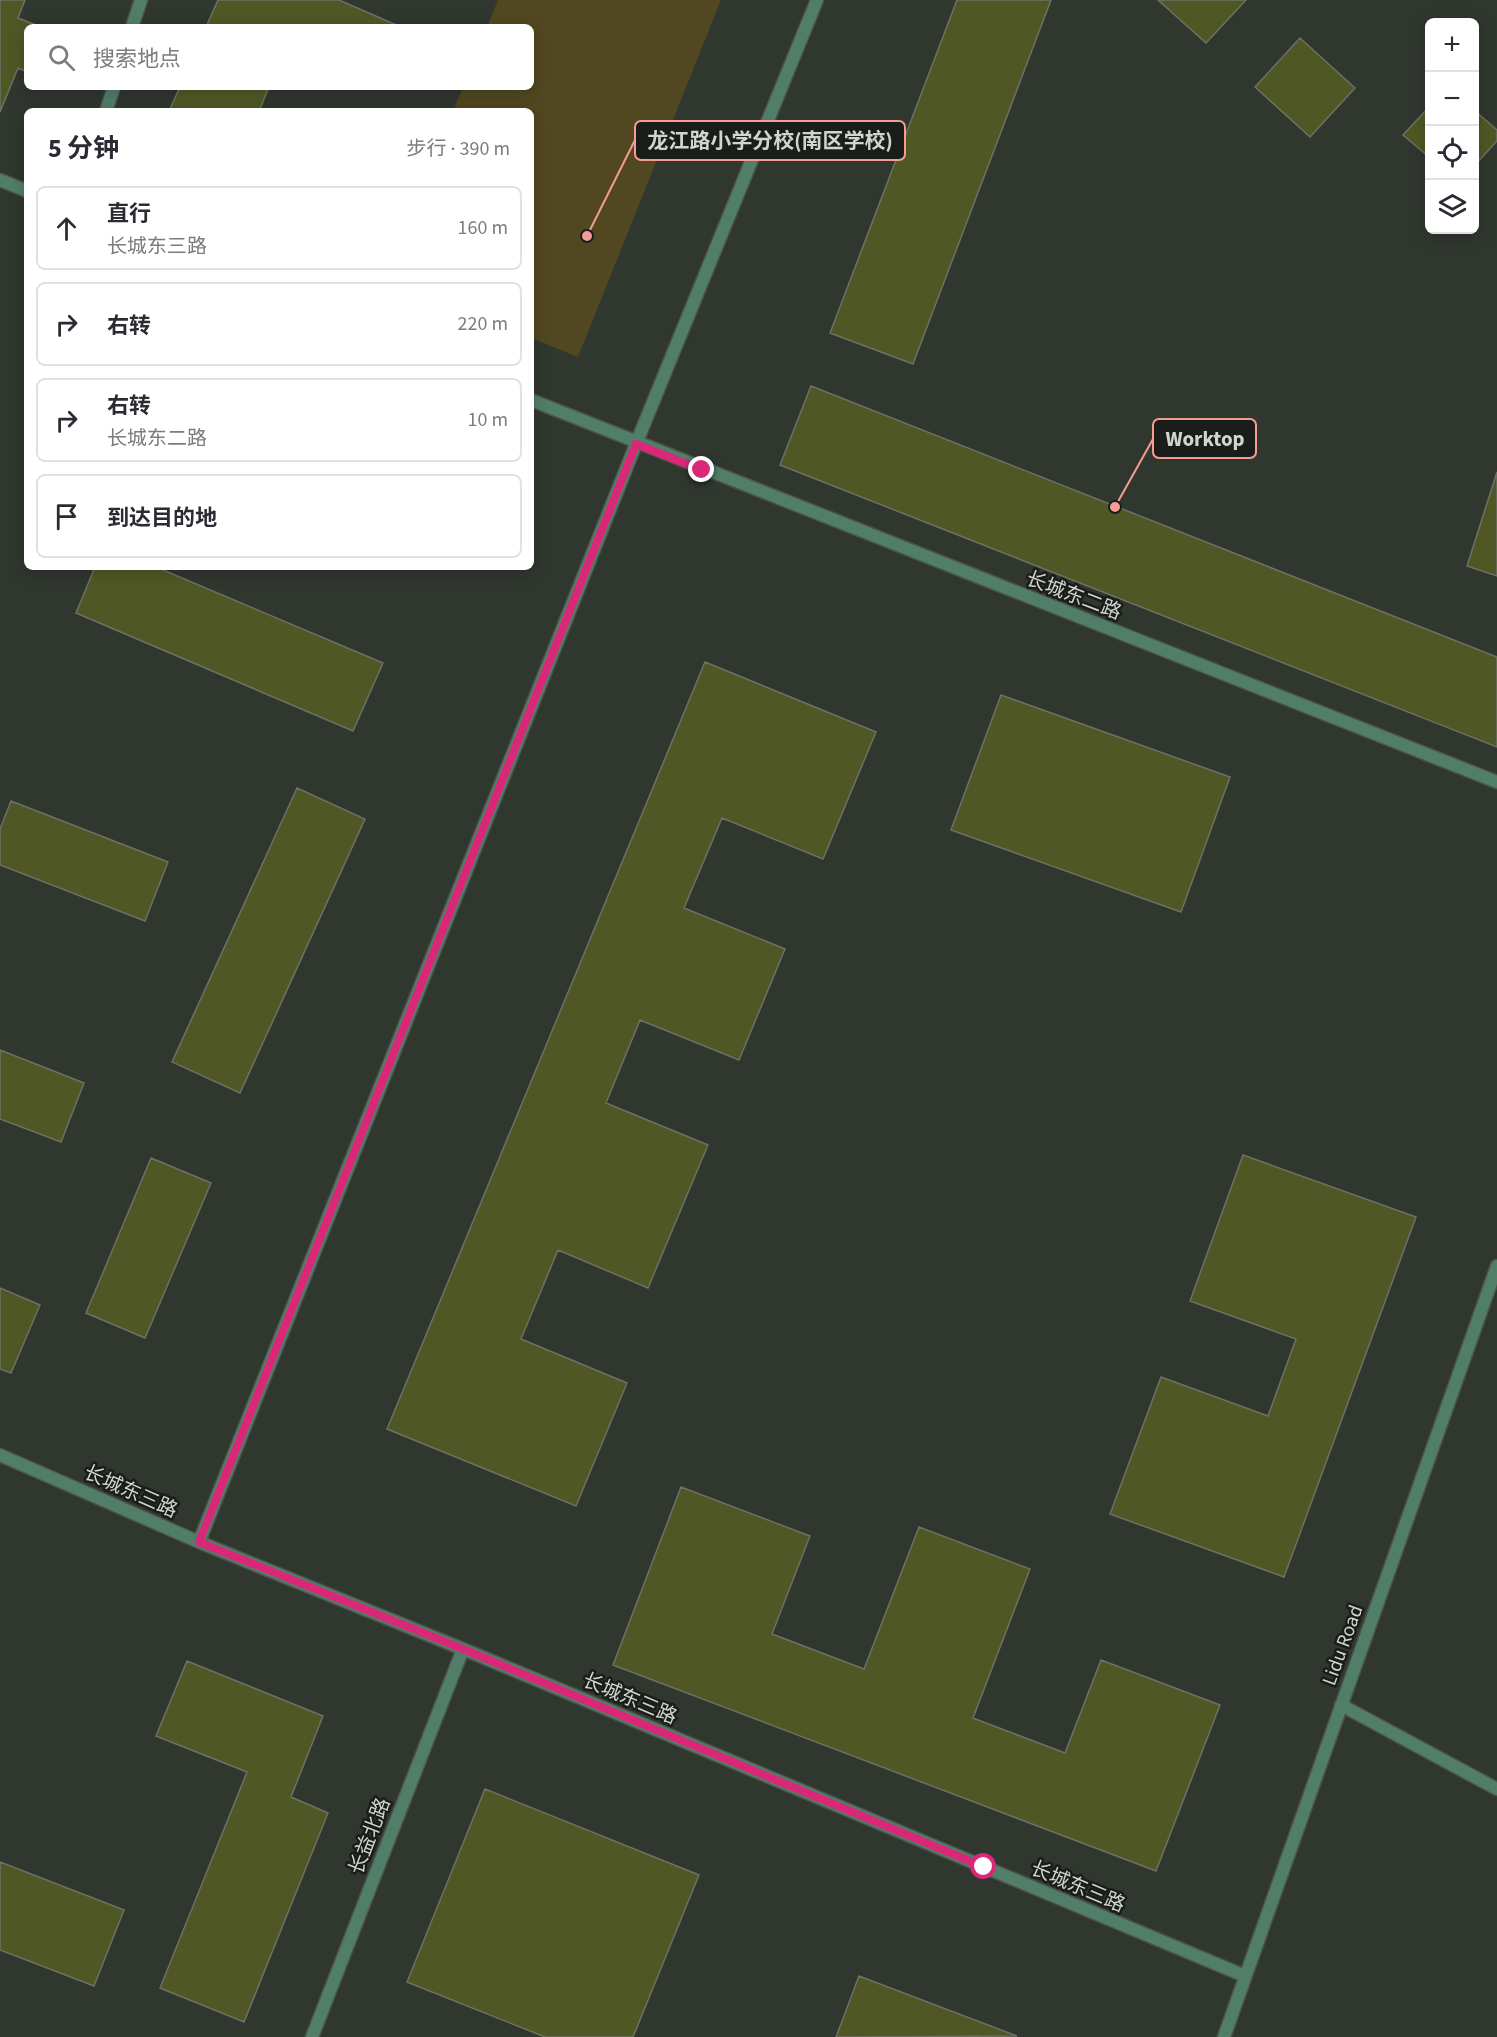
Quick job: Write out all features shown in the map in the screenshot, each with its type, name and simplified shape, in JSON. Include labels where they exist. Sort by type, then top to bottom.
[{"type":"street","points":[[133,24],[141,0]]},
{"type":"street","points":[[199,1542],[636,444],[818,0]]},
{"type":"street","points":[[107,108],[113,90]]},
{"type":"street","points":[[0,180],[24,190]]},
{"type":"street","name":"长城东二路","points":[[534,401],[636,444],[1497,782]]},
{"type":"street","name":"Lidu Road","points":[[1224,2037],[1497,1266]]},
{"type":"street","name":"长城东三路","points":[[0,1455],[199,1542],[463,1649],[1245,1977]]},
{"type":"street","name":"长益北路","points":[[312,2037],[463,1649]]},
{"type":"street","points":[[1341,1705],[1497,1789]]},
{"type":"shaded area","points":[[498,0],[721,0],[578,357],[534,339],[534,108],[454,108],[462,90],[534,90],[534,24],[488,24]]},
{"type":"building","points":[[0,0],[25,0],[18,18],[33,24],[24,24],[24,71],[18,68],[0,112]]},
{"type":"building","points":[[218,0],[339,0],[394,24],[207,24]]},
{"type":"building","points":[[957,0],[1051,0],[913,364],[830,333]]},
{"type":"building","points":[[1158,0],[1246,0],[1206,43]]},
{"type":"building","points":[[1300,38],[1355,88],[1310,137],[1255,87]]},
{"type":"building","points":[[179,90],[268,90],[260,108],[170,108]]},
{"type":"building","points":[[1425,111],[1425,154],[1403,135]]},
{"type":"building","points":[[1479,114],[1497,130],[1497,141],[1479,161]]},
{"type":"building","points":[[811,386],[1497,657],[1497,747],[780,465]]},
{"type":"building","points":[[1497,472],[1497,576],[1467,566]]},
{"type":"building","points":[[94,570],[163,570],[383,663],[353,731],[76,613]]},
{"type":"building","points":[[705,662],[876,732],[823,859],[722,818],[684,908],[785,949],[739,1060],[640,1020],[606,1103],[708,1145],[648,1288],[558,1250],[521,1339],[627,1383],[576,1506],[387,1429]]},
{"type":"building","points":[[1001,695],[1230,777],[1181,912],[951,830]]},
{"type":"building","points":[[297,788],[365,819],[240,1093],[172,1062]]},
{"type":"building","points":[[11,801],[168,862],[145,921],[0,865],[0,829]]},
{"type":"building","points":[[0,1050],[84,1083],[61,1142],[0,1119]]},
{"type":"building","points":[[1243,1155],[1416,1217],[1284,1577],[1110,1514],[1161,1377],[1268,1416],[1296,1339],[1190,1301]]},
{"type":"building","points":[[151,1158],[211,1183],[145,1338],[86,1313]]},
{"type":"building","points":[[0,1288],[40,1305],[11,1373],[0,1369]]},
{"type":"building","points":[[681,1487],[810,1536],[772,1634],[864,1669],[919,1527],[1030,1569],[973,1718],[1065,1753],[1101,1660],[1220,1705],[1156,1871],[613,1665]]},
{"type":"building","points":[[187,1661],[323,1716],[291,1797],[328,1813],[244,2022],[160,1988],[247,1772],[156,1736]]},
{"type":"building","points":[[485,1789],[699,1875],[633,2037],[545,2037],[407,1982]]},
{"type":"building","points":[[0,1862],[124,1910],[94,1986],[0,1950]]},
{"type":"building","points":[[859,1976],[1017,2036],[836,2037]]},
{"type":"place","name":"龙江路小学分校(南区学校)","points":[[587,236]]},
{"type":"place","name":"Worktop","points":[[1115,507]]},
{"type":"route","points":[[702,470],[636,444],[199,1542],[463,1649],[984,1867]]}]
